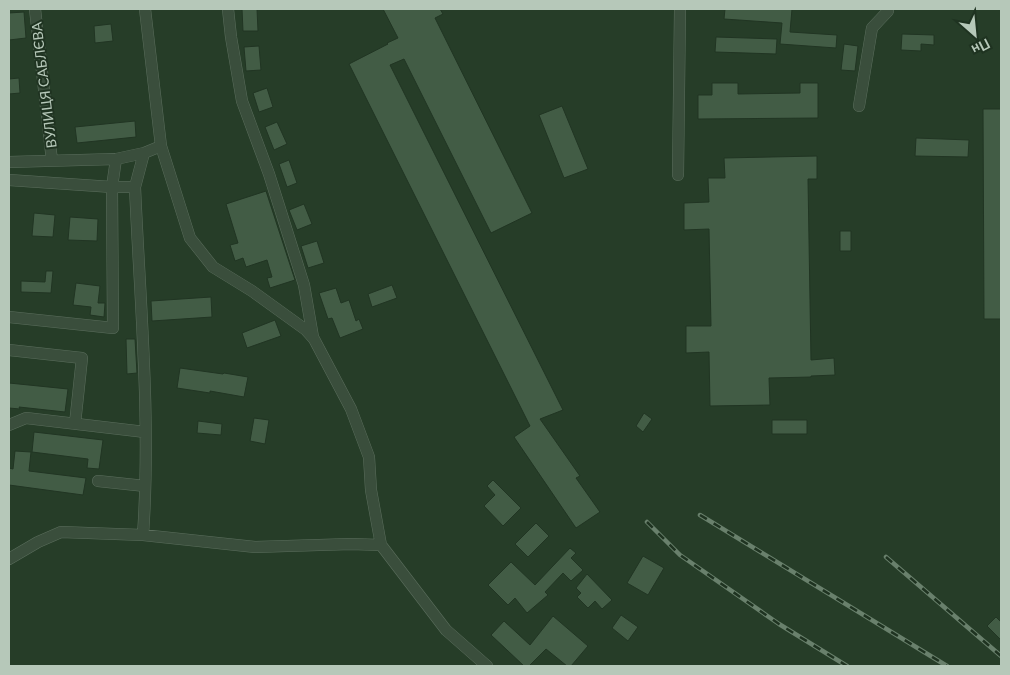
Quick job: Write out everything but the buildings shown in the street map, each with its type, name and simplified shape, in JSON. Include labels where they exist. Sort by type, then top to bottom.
[{"type":"street","name":"ВУЛИЦЯ САБЛЄВА","points":[[35,9],[52,161]]},
{"type":"street","points":[[145,9],[161,146],[190,238],[213,267],[252,291],[306,330],[314,339],[351,409],[369,458],[371,490],[381,545],[446,630],[486,666]]},
{"type":"street","points":[[228,9],[230,37],[242,101],[269,174],[304,285],[314,339]]},
{"type":"street","points":[[678,175],[680,9]]},
{"type":"street","points":[[859,106],[872,28],[888,9]]},
{"type":"street","points":[[9,162],[116,159],[144,153],[161,146]]},
{"type":"street","points":[[143,535],[145,504],[145,396],[135,187],[144,153]]},
{"type":"street","points":[[9,316],[113,328],[112,186],[116,159]]},
{"type":"street","points":[[9,180],[135,187]]},
{"type":"street","points":[[9,350],[82,358],[75,424]]},
{"type":"street","points":[[9,425],[26,418],[145,432]]},
{"type":"street","points":[[98,481],[145,486]]},
{"type":"street","points":[[9,559],[38,542],[61,532],[143,535],[255,547],[381,545]]},
{"type":"railway","points":[[700,515],[947,666]]},
{"type":"railway","points":[[647,522],[680,555],[779,624],[847,666]]},
{"type":"railway","points":[[886,557],[1001,656]]}]
